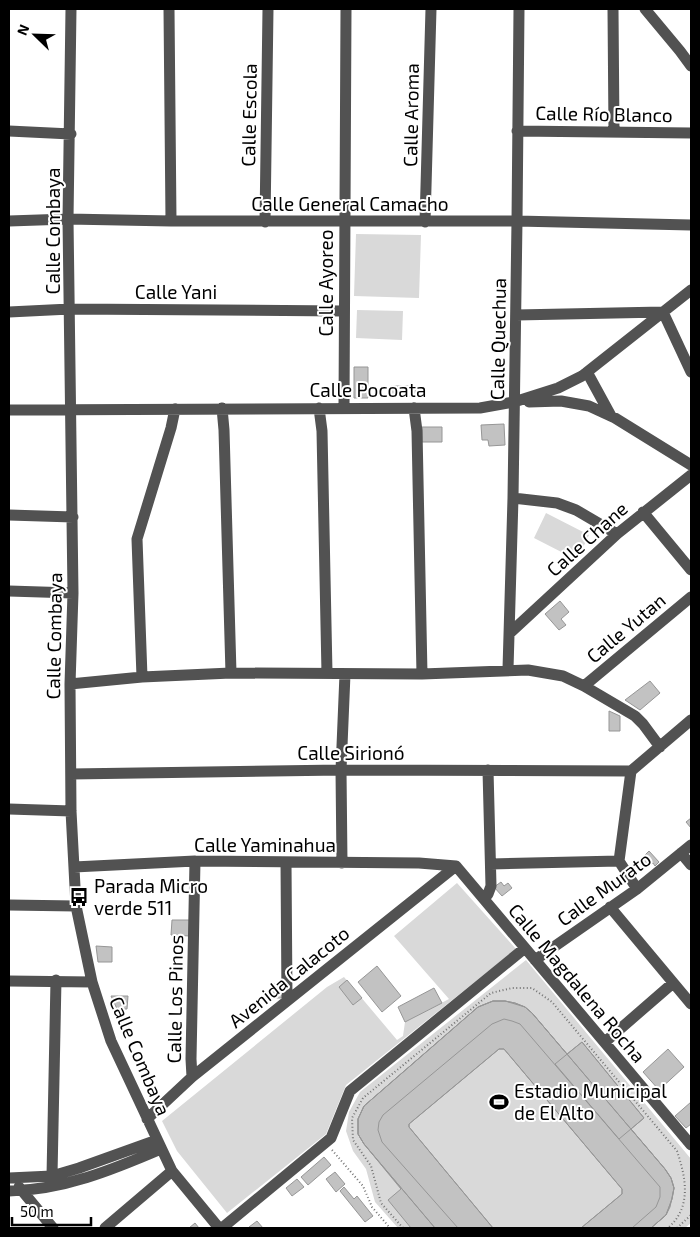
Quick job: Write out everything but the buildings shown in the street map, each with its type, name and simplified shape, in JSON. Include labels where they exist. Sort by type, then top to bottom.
[{"type":"street","name":"Calle Combaya","points":[[71,9],[71,134],[68,219],[73,593],[70,684],[71,811],[76,906],[92,982],[111,1041],[172,1171],[220,1228]]},
{"type":"street","points":[[169,9],[171,221]]},
{"type":"street","name":"Calle Escola","points":[[265,222],[268,9]]},
{"type":"street","name":"Calle Ayoreo","points":[[344,408],[343,222],[346,9]]},
{"type":"street","name":"Calle Aroma","points":[[425,222],[431,9]]},
{"type":"street","name":"Calle Quechua","points":[[508,669],[513,498],[519,9]]},
{"type":"street","points":[[613,9],[614,132]]},
{"type":"street","points":[[646,9],[691,66]]},
{"type":"street","points":[[9,131],[71,134]]},
{"type":"street","name":"Calle Río Blanco","points":[[517,131],[691,133]]},
{"type":"street","name":"Calle General Camacho","points":[[9,221],[68,219],[691,225]]},
{"type":"street","name":"Calle Pocoata","points":[[9,410],[71,408],[480,408],[514,402],[558,388],[587,372],[691,290]]},
{"type":"street","name":"Calle Yani","points":[[9,312],[70,309],[343,311]]},
{"type":"street","points":[[516,315],[664,312],[691,372]]},
{"type":"street","points":[[587,372],[611,416]]},
{"type":"street","points":[[514,402],[561,401],[588,406],[611,416],[691,465]]},
{"type":"street","points":[[222,408],[231,673]]},
{"type":"street","points":[[319,408],[322,431],[327,673]]},
{"type":"street","points":[[414,408],[417,431],[422,674]]},
{"type":"street","points":[[142,677],[137,539],[175,409]]},
{"type":"street","name":"Calle Chane","points":[[510,633],[617,534],[691,475]]},
{"type":"street","points":[[513,498],[556,503],[576,510],[617,534]]},
{"type":"street","points":[[643,512],[691,570]]},
{"type":"street","points":[[9,515],[73,517]]},
{"type":"street","points":[[9,591],[73,593]]},
{"type":"street","name":"Calle Yutan","points":[[584,686],[691,597]]},
{"type":"street","points":[[70,684],[142,677],[231,673],[422,674],[508,669],[528,670],[563,676],[584,686],[635,716],[660,746]]},
{"type":"street","points":[[342,863],[341,770],[345,674]]},
{"type":"street","points":[[637,889],[620,861],[631,771],[691,720]]},
{"type":"street","name":"Calle Sirionó","points":[[71,774],[341,770],[631,771]]},
{"type":"street","points":[[484,899],[491,886],[488,770]]},
{"type":"street","points":[[9,809],[71,811]]},
{"type":"street","name":"Calle Murato","points":[[535,960],[637,889],[691,845]]},
{"type":"street","points":[[681,853],[691,865]]},
{"type":"street","name":"Calle Yaminahua","points":[[74,866],[195,861],[419,863],[456,866]]},
{"type":"street","name":"Calle Los Pinos","points":[[192,1077],[195,861]]},
{"type":"street","points":[[491,864],[620,861]]},
{"type":"street","points":[[286,862],[287,1001]]},
{"type":"street","name":"Avenida Calacoto","points":[[147,1120],[192,1077],[456,866]]},
{"type":"street","name":"Calle Magdalena Rocha","points":[[456,866],[691,1145]]},
{"type":"street","points":[[9,904],[76,906]]},
{"type":"street","points":[[610,907],[691,1004]]},
{"type":"street","points":[[220,1228],[331,1138],[350,1091],[525,948]]},
{"type":"street","points":[[9,980],[92,982]]},
{"type":"street","points":[[52,1176],[56,980]]},
{"type":"street","points":[[604,1042],[673,983]]},
{"type":"street","points":[[10,1178],[52,1176],[159,1144]]},
{"type":"street","points":[[9,1192],[58,1186],[96,1175],[159,1144]]},
{"type":"street","points":[[105,1228],[172,1171]]},
{"type":"street","points":[[10,1178],[53,1228]]},
{"type":"path","points":[[403,1228],[381,1204],[372,1166],[353,1140],[352,1118],[363,1098],[492,993],[512,988],[532,988],[552,1002],[677,1151],[686,1188],[683,1208],[674,1223],[668,1228]]},
{"type":"path","points":[[326,1142],[363,1186],[372,1207],[390,1228]]},
{"type":"path","points":[[677,1228],[691,1215]]},
{"type":"shaded area","points":[[356,234],[421,235],[419,298],[354,296]]},
{"type":"shaded area","points":[[357,310],[403,311],[402,340],[356,338]]},
{"type":"shaded area","points":[[546,513],[589,535],[577,560],[534,538]]},
{"type":"shaded area","points":[[457,883],[516,949],[346,1085],[326,1134],[227,1213],[177,1151],[162,1121],[327,987],[344,977],[397,1040],[403,1036],[405,1022],[449,999],[394,936]]},
{"type":"shaded area","name":"Estadio Municipal de El Alto","points":[[526,960],[691,1159],[691,1223],[685,1228],[398,1228],[375,1202],[366,1169],[353,1151],[346,1131],[349,1112],[360,1092]]},
{"type":"place","name":"Parada Micro verde 511","points":[[79,897]]},
{"type":"place","name":"Estadio Municipal de El Alto","points":[[499,1102]]}]
